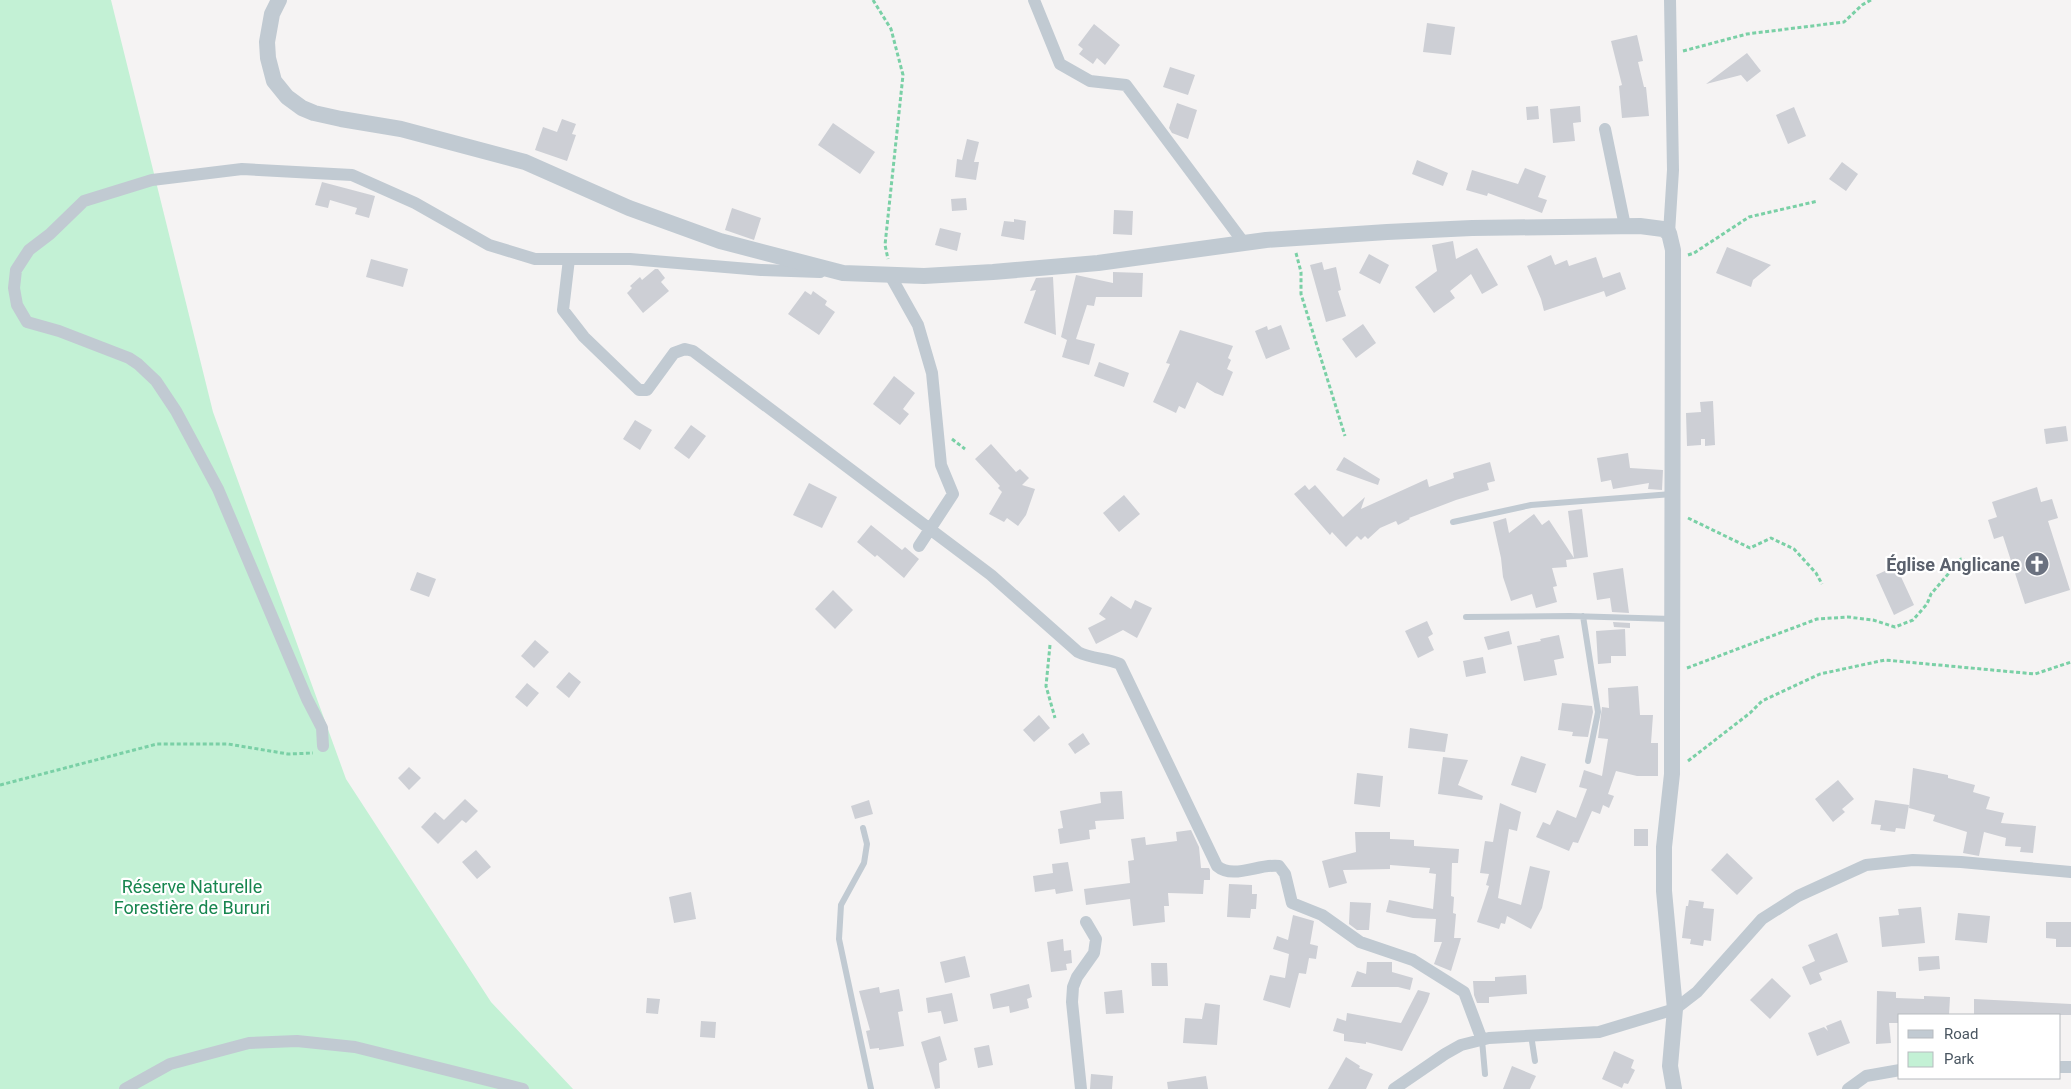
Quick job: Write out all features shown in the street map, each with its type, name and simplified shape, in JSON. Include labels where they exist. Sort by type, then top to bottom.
[{"type":"street","points":[[279,0],[272,14],[267,42],[268,58],[274,80],[287,97],[314,114],[401,129],[526,162],[629,208],[720,241],[843,273]]},
{"type":"street","points":[[1034,0],[1060,64],[1090,80],[1126,85],[1244,242]]},
{"type":"street","points":[[1670,0],[1672,170],[1669,234],[1672,242],[1673,259],[1674,511],[1672,774],[1664,847],[1664,891],[1675,1010],[1670,1066],[1674,1089]]},
{"type":"street","points":[[1605,129],[1625,226]]},
{"type":"street","points":[[323,746],[322,728],[307,699],[218,489],[176,411],[156,381],[133,361],[59,331],[27,322],[17,305],[14,288],[16,270],[29,250],[50,234],[84,201],[152,180],[242,170],[352,174],[415,204],[489,244],[535,259],[630,259],[761,270],[924,276],[1089,264],[1244,242],[1292,238],[1472,228],[1625,226],[1663,229],[1669,234]]},
{"type":"street","points":[[569,259],[563,310],[584,337],[639,390],[647,390],[674,353],[685,350],[694,351],[991,575],[1078,652],[1086,656],[1108,659],[1120,664],[1217,866],[1223,871],[1230,872],[1270,865],[1279,866],[1285,874],[1292,903],[1322,915],[1360,942],[1413,960],[1464,992],[1482,1040]]},
{"type":"street","points":[[890,275],[918,325],[932,373],[941,465],[953,494],[919,546]]},
{"type":"street","points":[[1394,1089],[1445,1054],[1462,1045],[1482,1040],[1599,1032],[1675,1010],[1697,992],[1762,919],[1798,896],[1866,865],[1913,860],[1961,862],[2071,872]]},
{"type":"street","points":[[1081,1089],[1072,1002],[1075,982],[1094,953],[1096,939],[1086,922]]},
{"type":"street","points":[[125,1089],[170,1064],[249,1043],[297,1041],[355,1047],[523,1089]]},
{"type":"street","points":[[1848,1089],[1866,1076],[1898,1070]]},
{"type":"lane","points":[[1453,522],[1531,505],[1674,494]]},
{"type":"lane","points":[[1466,617],[1583,616],[1673,619]]},
{"type":"lane","points":[[1583,616],[1598,712],[1588,761]]},
{"type":"lane","points":[[863,828],[867,844],[864,863],[840,905],[839,939],[871,1089]]},
{"type":"lane","points":[[1531,1036],[1534,1061]]},
{"type":"lane","points":[[1482,1040],[1485,1074]]},
{"type":"path","points":[[874,0],[891,29],[903,76],[885,245],[890,275]]},
{"type":"path","points":[[1670,54],[1747,34],[1844,22],[1862,5],[1871,0]]},
{"type":"path","points":[[1673,259],[1694,253],[1749,217],[1818,201]]},
{"type":"path","points":[[1292,238],[1301,272],[1301,294],[1345,436]]},
{"type":"path","points":[[1674,511],[1750,548],[1771,538],[1794,549],[1816,572],[1822,584]]},
{"type":"path","points":[[1672,674],[1817,619],[1848,617],[1873,620],[1895,627],[1913,620],[1927,604],[1931,594],[1961,559],[1970,563],[1981,560]]},
{"type":"path","points":[[1052,629],[1046,686],[1055,718]]},
{"type":"path","points":[[1672,774],[1750,713],[1762,701],[1820,674],[1885,660],[2035,674],[2071,662]]},
{"type":"path","points":[[0,785],[157,744],[228,744],[288,754],[318,752],[323,746]]},
{"type":"green space","name":"Réserve Naturelle Forestière de Bururi","points":[[0,0],[111,0],[213,412],[346,779],[491,1002],[573,1089],[0,1089]]},
{"type":"building","points":[[1427,23],[1455,27],[1451,55],[1423,52]]},
{"type":"building","points":[[1094,24],[1120,45],[1105,65],[1097,58],[1093,64],[1079,54],[1083,49],[1078,45]]},
{"type":"building","points":[[1637,35],[1643,61],[1638,62],[1644,87],[1646,87],[1649,116],[1622,118],[1619,86],[1622,85],[1611,41]]},
{"type":"building","points":[[1747,53],[1761,71],[1747,82],[1741,75],[1706,84]]},
{"type":"building","points":[[1170,67],[1195,75],[1188,95],[1163,87]]},
{"type":"building","points":[[1177,103],[1197,110],[1188,139],[1172,133],[1169,128]]},
{"type":"building","points":[[1538,106],[1539,119],[1527,120],[1526,107]]},
{"type":"building","points":[[1580,106],[1581,122],[1573,123],[1575,141],[1553,143],[1550,109]]},
{"type":"building","points":[[1794,107],[1806,136],[1788,144],[1776,115]]},
{"type":"building","points":[[562,119],[576,124],[572,134],[576,135],[567,161],[535,150],[543,127],[557,132]]},
{"type":"building","points":[[833,123],[875,152],[860,174],[818,145]]},
{"type":"building","points":[[967,139],[979,142],[974,162],[979,162],[976,180],[955,177],[957,159],[962,160]]},
{"type":"building","points":[[1417,160],[1448,173],[1443,186],[1412,174]]},
{"type":"building","points":[[1842,162],[1858,174],[1846,191],[1829,179]]},
{"type":"building","points":[[1525,168],[1546,176],[1538,197],[1547,200],[1542,213],[1488,193],[1487,196],[1466,190],[1472,170],[1518,184]]},
{"type":"building","points":[[322,182],[375,196],[369,218],[355,214],[357,208],[330,200],[328,208],[315,205]]},
{"type":"building","points":[[966,198],[967,210],[952,211],[951,199]]},
{"type":"building","points":[[732,208],[761,218],[754,240],[725,230]]},
{"type":"building","points":[[1114,210],[1133,211],[1132,235],[1113,234]]},
{"type":"building","points":[[1014,219],[1026,221],[1024,240],[1001,236],[1004,221],[1014,222]]},
{"type":"building","points":[[940,228],[961,233],[957,251],[935,245]]},
{"type":"building","points":[[1453,241],[1456,259],[1477,248],[1498,285],[1482,294],[1471,274],[1450,291],[1455,298],[1434,313],[1415,287],[1437,271],[1432,245]]},
{"type":"building","points":[[1727,247],[1771,265],[1753,280],[1751,287],[1716,273]]},
{"type":"building","points":[[1369,254],[1389,265],[1380,284],[1359,273]]},
{"type":"building","points":[[1551,255],[1555,265],[1567,260],[1569,266],[1596,257],[1603,278],[1620,272],[1626,289],[1606,297],[1604,291],[1544,311],[1527,266]]},
{"type":"building","points":[[371,259],[408,269],[403,287],[366,277]]},
{"type":"building","points":[[1322,262],[1324,270],[1336,267],[1341,290],[1338,291],[1346,316],[1326,322],[1310,265]]},
{"type":"building","points":[[655,269],[658,269],[665,278],[661,282],[669,291],[643,313],[627,293],[632,288],[630,286],[640,277],[642,280]]},
{"type":"building","points":[[1113,272],[1143,273],[1142,297],[1096,297],[1094,306],[1087,305],[1076,339],[1095,344],[1089,365],[1062,357],[1067,340],[1061,337],[1076,275],[1113,283]]},
{"type":"building","points":[[1053,277],[1056,335],[1024,323],[1036,290],[1030,291],[1036,278]]},
{"type":"building","points":[[805,291],[811,295],[813,291],[827,301],[825,305],[835,312],[819,335],[788,314]]},
{"type":"building","points":[[1363,324],[1376,343],[1356,358],[1342,339]]},
{"type":"building","points":[[1281,325],[1290,349],[1266,359],[1255,331],[1267,326],[1268,330]]},
{"type":"building","points":[[1180,330],[1233,346],[1228,358],[1231,360],[1227,369],[1233,372],[1223,396],[1197,382],[1185,409],[1179,406],[1176,413],[1153,402],[1170,364],[1166,363]]},
{"type":"building","points":[[1099,362],[1129,373],[1124,387],[1094,376]]},
{"type":"building","points":[[894,376],[915,393],[903,409],[909,414],[900,425],[873,404]]},
{"type":"building","points":[[1713,401],[1715,445],[1705,446],[1705,439],[1701,439],[1701,445],[1687,446],[1686,413],[1701,412],[1700,402]]},
{"type":"building","points":[[635,420],[652,430],[640,450],[623,439]]},
{"type":"building","points":[[691,425],[706,436],[689,459],[674,448]]},
{"type":"building","points":[[2066,426],[2068,441],[2046,444],[2044,429]]},
{"type":"building","points":[[991,444],[1016,472],[1020,469],[1029,478],[1022,485],[1035,489],[1026,515],[1018,526],[1007,518],[1004,522],[989,514],[1002,492],[998,488],[1000,486],[975,459]]},
{"type":"building","points":[[1628,453],[1630,468],[1663,470],[1662,490],[1648,489],[1649,483],[1613,489],[1611,480],[1601,482],[1597,458]]},
{"type":"building","points":[[1344,457],[1380,479],[1378,485],[1336,470]]},
{"type":"building","points":[[1490,462],[1495,481],[1487,483],[1489,490],[1409,518],[1398,525],[1396,521],[1380,528],[1368,539],[1365,536],[1361,540],[1357,536],[1346,547],[1332,532],[1330,535],[1294,494],[1305,485],[1309,490],[1315,485],[1343,517],[1365,497],[1361,509],[1427,479],[1429,487],[1454,478],[1453,473]]},
{"type":"building","points":[[809,483],[837,497],[822,528],[793,515]]},
{"type":"building","name":"Église Anglicane","points":[[2037,487],[2041,502],[2052,499],[2058,518],[2048,521],[2070,590],[2025,604],[2003,536],[1994,539],[1988,520],[1997,517],[1992,502]]},
{"type":"building","points":[[1124,495],[1140,514],[1119,532],[1103,513]]},
{"type":"building","points":[[1582,509],[1588,557],[1566,560],[1567,567],[1552,568],[1557,586],[1553,587],[1557,602],[1536,608],[1532,594],[1511,601],[1503,577],[1493,522],[1506,518],[1509,533],[1534,514],[1542,525],[1549,520],[1574,558],[1568,511]]},
{"type":"building","points":[[871,525],[902,550],[905,547],[919,559],[904,578],[877,555],[875,557],[857,542]]},
{"type":"building","points":[[1896,566],[1914,605],[1894,615],[1876,575]]},
{"type":"building","points":[[1623,568],[1629,613],[1612,612],[1610,598],[1597,600],[1593,573]]},
{"type":"building","points":[[417,572],[436,579],[429,597],[410,590]]},
{"type":"building","points":[[833,590],[853,610],[835,629],[815,609]]},
{"type":"building","points":[[1111,596],[1131,609],[1135,600],[1152,608],[1137,638],[1123,630],[1096,644],[1088,628],[1106,619],[1099,614]]},
{"type":"building","points":[[1427,621],[1433,634],[1428,637],[1434,650],[1418,658],[1405,631]]},
{"type":"building","points":[[1613,622],[1630,623],[1630,628],[1614,627]]},
{"type":"building","points":[[1625,629],[1626,656],[1611,656],[1611,663],[1598,664],[1596,631]]},
{"type":"building","points":[[1509,631],[1512,644],[1488,650],[1484,637]]},
{"type":"building","points":[[1559,635],[1564,658],[1554,660],[1557,675],[1524,681],[1517,646]]},
{"type":"building","points":[[535,640],[549,652],[534,668],[521,656]]},
{"type":"building","points":[[1483,657],[1486,673],[1466,677],[1463,661]]},
{"type":"building","points":[[569,672],[581,682],[569,698],[556,687]]},
{"type":"building","points":[[527,683],[539,693],[527,707],[515,697]]},
{"type":"building","points":[[1638,686],[1640,715],[1653,715],[1651,743],[1658,743],[1658,776],[1637,776],[1616,771],[1608,794],[1614,796],[1609,808],[1603,805],[1600,814],[1592,811],[1578,843],[1573,842],[1569,851],[1536,837],[1543,822],[1550,825],[1557,810],[1576,818],[1587,789],[1579,787],[1584,770],[1602,776],[1608,739],[1598,738],[1602,707],[1609,708],[1608,688]]},
{"type":"building","points":[[1562,703],[1592,706],[1593,712],[1588,737],[1572,736],[1573,732],[1558,730]]},
{"type":"building","points":[[1039,715],[1050,728],[1034,742],[1023,730]]},
{"type":"building","points":[[1410,728],[1448,734],[1445,752],[1408,748]]},
{"type":"building","points":[[1083,733],[1090,744],[1075,754],[1068,744]]},
{"type":"building","points":[[1521,756],[1546,764],[1536,793],[1511,785]]},
{"type":"building","points":[[1443,757],[1468,760],[1458,785],[1483,796],[1482,800],[1438,794]]},
{"type":"building","points":[[409,767],[421,778],[409,790],[398,778]]},
{"type":"building","points":[[1913,768],[1948,775],[1948,778],[1975,785],[1973,792],[1990,797],[1986,809],[2004,813],[2001,823],[2036,826],[2033,853],[2020,852],[2021,847],[2005,846],[2006,838],[1984,832],[1979,856],[1963,853],[1967,832],[1933,821],[1935,815],[1909,808]]},
{"type":"building","points":[[1357,773],[1383,776],[1380,807],[1354,804]]},
{"type":"building","points":[[1838,780],[1854,799],[1842,809],[1845,812],[1833,822],[1815,799]]},
{"type":"building","points":[[1122,791],[1124,819],[1095,821],[1096,829],[1089,830],[1090,839],[1060,844],[1058,829],[1063,828],[1060,811],[1101,803],[1100,792]]},
{"type":"building","points":[[465,799],[478,811],[466,823],[462,820],[438,844],[421,827],[435,812],[444,820]]},
{"type":"building","points":[[869,800],[873,814],[855,819],[851,806]]},
{"type":"building","points":[[1875,800],[1909,805],[1905,829],[1896,828],[1895,832],[1880,830],[1881,825],[1871,824]]},
{"type":"building","points":[[1500,803],[1521,812],[1517,831],[1509,829],[1498,898],[1521,905],[1530,866],[1550,871],[1542,908],[1531,929],[1507,916],[1505,924],[1501,923],[1499,929],[1477,922],[1489,886],[1486,885],[1489,874],[1480,873],[1485,841],[1493,842]]},
{"type":"building","points":[[1634,829],[1648,829],[1648,846],[1634,846]]},
{"type":"building","points":[[1191,830],[1199,847],[1201,868],[1209,868],[1210,880],[1204,880],[1203,894],[1168,893],[1169,906],[1164,906],[1165,922],[1133,926],[1130,899],[1086,905],[1084,889],[1130,883],[1128,861],[1134,860],[1131,839],[1145,837],[1146,845],[1177,841],[1176,832]]},
{"type":"building","points":[[1355,832],[1390,832],[1390,839],[1414,840],[1414,846],[1459,849],[1458,863],[1452,863],[1451,896],[1454,897],[1453,913],[1456,914],[1454,938],[1461,938],[1451,971],[1434,964],[1442,942],[1434,942],[1436,919],[1413,918],[1386,912],[1389,900],[1433,909],[1436,874],[1429,873],[1430,868],[1390,865],[1390,869],[1343,870],[1347,883],[1329,888],[1322,861],[1356,852]]},
{"type":"building","points":[[476,850],[491,867],[477,879],[462,862]]},
{"type":"building","points":[[1727,853],[1753,878],[1737,895],[1711,870]]},
{"type":"building","points":[[1068,862],[1073,891],[1056,894],[1055,889],[1035,892],[1033,876],[1053,873],[1052,864]]},
{"type":"building","points":[[1229,884],[1252,885],[1252,894],[1257,894],[1256,909],[1251,909],[1250,918],[1227,917]]},
{"type":"building","points":[[691,892],[696,919],[674,923],[669,897]]},
{"type":"building","points":[[1689,900],[1704,902],[1703,908],[1714,909],[1711,941],[1704,940],[1703,946],[1690,944],[1691,939],[1682,938],[1686,906],[1688,906]]},
{"type":"building","points":[[1350,902],[1371,903],[1369,930],[1357,930],[1349,924]]},
{"type":"building","points":[[1921,907],[1925,943],[1882,947],[1879,917],[1899,915],[1898,909]]},
{"type":"building","points":[[1958,913],[1990,916],[1987,943],[1955,940]]},
{"type":"building","points":[[1293,915],[1314,921],[1310,944],[1318,946],[1316,959],[1309,958],[1306,974],[1299,973],[1290,1008],[1263,1000],[1270,975],[1285,978],[1289,954],[1273,949],[1277,936],[1288,940]]},
{"type":"building","points":[[2046,922],[2071,922],[2071,947],[2056,947],[2056,939],[2046,938]]},
{"type":"building","points":[[1837,933],[1848,962],[1819,973],[1822,980],[1810,985],[1802,967],[1815,961],[1808,945]]},
{"type":"building","points":[[1063,939],[1064,951],[1071,950],[1072,963],[1066,964],[1067,970],[1051,972],[1047,942]]},
{"type":"building","points":[[965,956],[970,977],[945,983],[940,962]]},
{"type":"building","points":[[1939,956],[1940,969],[1919,971],[1918,957]]},
{"type":"building","points":[[1367,962],[1392,962],[1392,972],[1413,978],[1410,990],[1398,987],[1351,987],[1357,971],[1366,974]]},
{"type":"building","points":[[1151,963],[1167,963],[1168,986],[1152,986]]},
{"type":"building","points":[[1526,975],[1527,994],[1489,997],[1489,1003],[1477,1003],[1474,995],[1473,981],[1495,981],[1495,977]]},
{"type":"building","points":[[1772,978],[1791,996],[1770,1019],[1750,1000]]},
{"type":"building","points":[[1029,984],[1032,997],[1027,999],[1029,1008],[1010,1013],[1009,1006],[993,1009],[990,994]]},
{"type":"building","points":[[879,987],[880,993],[899,989],[903,1011],[898,1012],[904,1046],[879,1050],[879,1048],[870,1049],[866,1031],[870,1030],[859,991]]},
{"type":"building","points":[[1122,990],[1124,1013],[1106,1014],[1104,992]]},
{"type":"building","points":[[1418,990],[1430,993],[1402,1051],[1366,1042],[1366,1044],[1344,1041],[1344,1034],[1333,1031],[1337,1018],[1346,1021],[1347,1013],[1401,1023]]},
{"type":"building","points":[[1877,991],[1896,992],[1896,998],[1924,999],[1924,996],[1950,997],[1949,1014],[1898,1014],[1898,1023],[1889,1023],[1891,1043],[1876,1044]]},
{"type":"building","points":[[952,993],[958,1021],[944,1024],[941,1011],[928,1013],[926,998]]},
{"type":"building","points":[[647,998],[660,999],[658,1014],[646,1013]]},
{"type":"building","points":[[1974,999],[2071,1004],[2071,1015],[1974,1014]]},
{"type":"building","points":[[1205,1003],[1220,1005],[1217,1045],[1183,1043],[1185,1018],[1202,1019]]},
{"type":"building","points":[[1841,1020],[1850,1043],[1817,1056],[1808,1033],[1824,1027],[1828,1031],[1826,1026]]},
{"type":"building","points":[[701,1021],[716,1022],[715,1038],[700,1037]]},
{"type":"building","points":[[940,1036],[947,1060],[939,1063],[940,1088],[935,1089],[921,1042]]},
{"type":"building","points":[[989,1045],[993,1065],[978,1068],[974,1048]]},
{"type":"building","points":[[1614,1051],[1634,1060],[1631,1068],[1635,1070],[1628,1084],[1624,1083],[1622,1088],[1602,1079]]},
{"type":"building","points":[[1346,1057],[1360,1066],[1359,1068],[1373,1074],[1366,1089],[1328,1089]]},
{"type":"building","points":[[1512,1066],[1536,1076],[1530,1089],[1503,1089]]},
{"type":"building","points":[[1091,1074],[1113,1076],[1112,1089],[1090,1089]]},
{"type":"building","points":[[1206,1076],[1208,1089],[1168,1089],[1167,1082]]},
{"type":"place","name":"Église Anglicane","points":[[2037,564]]}]
